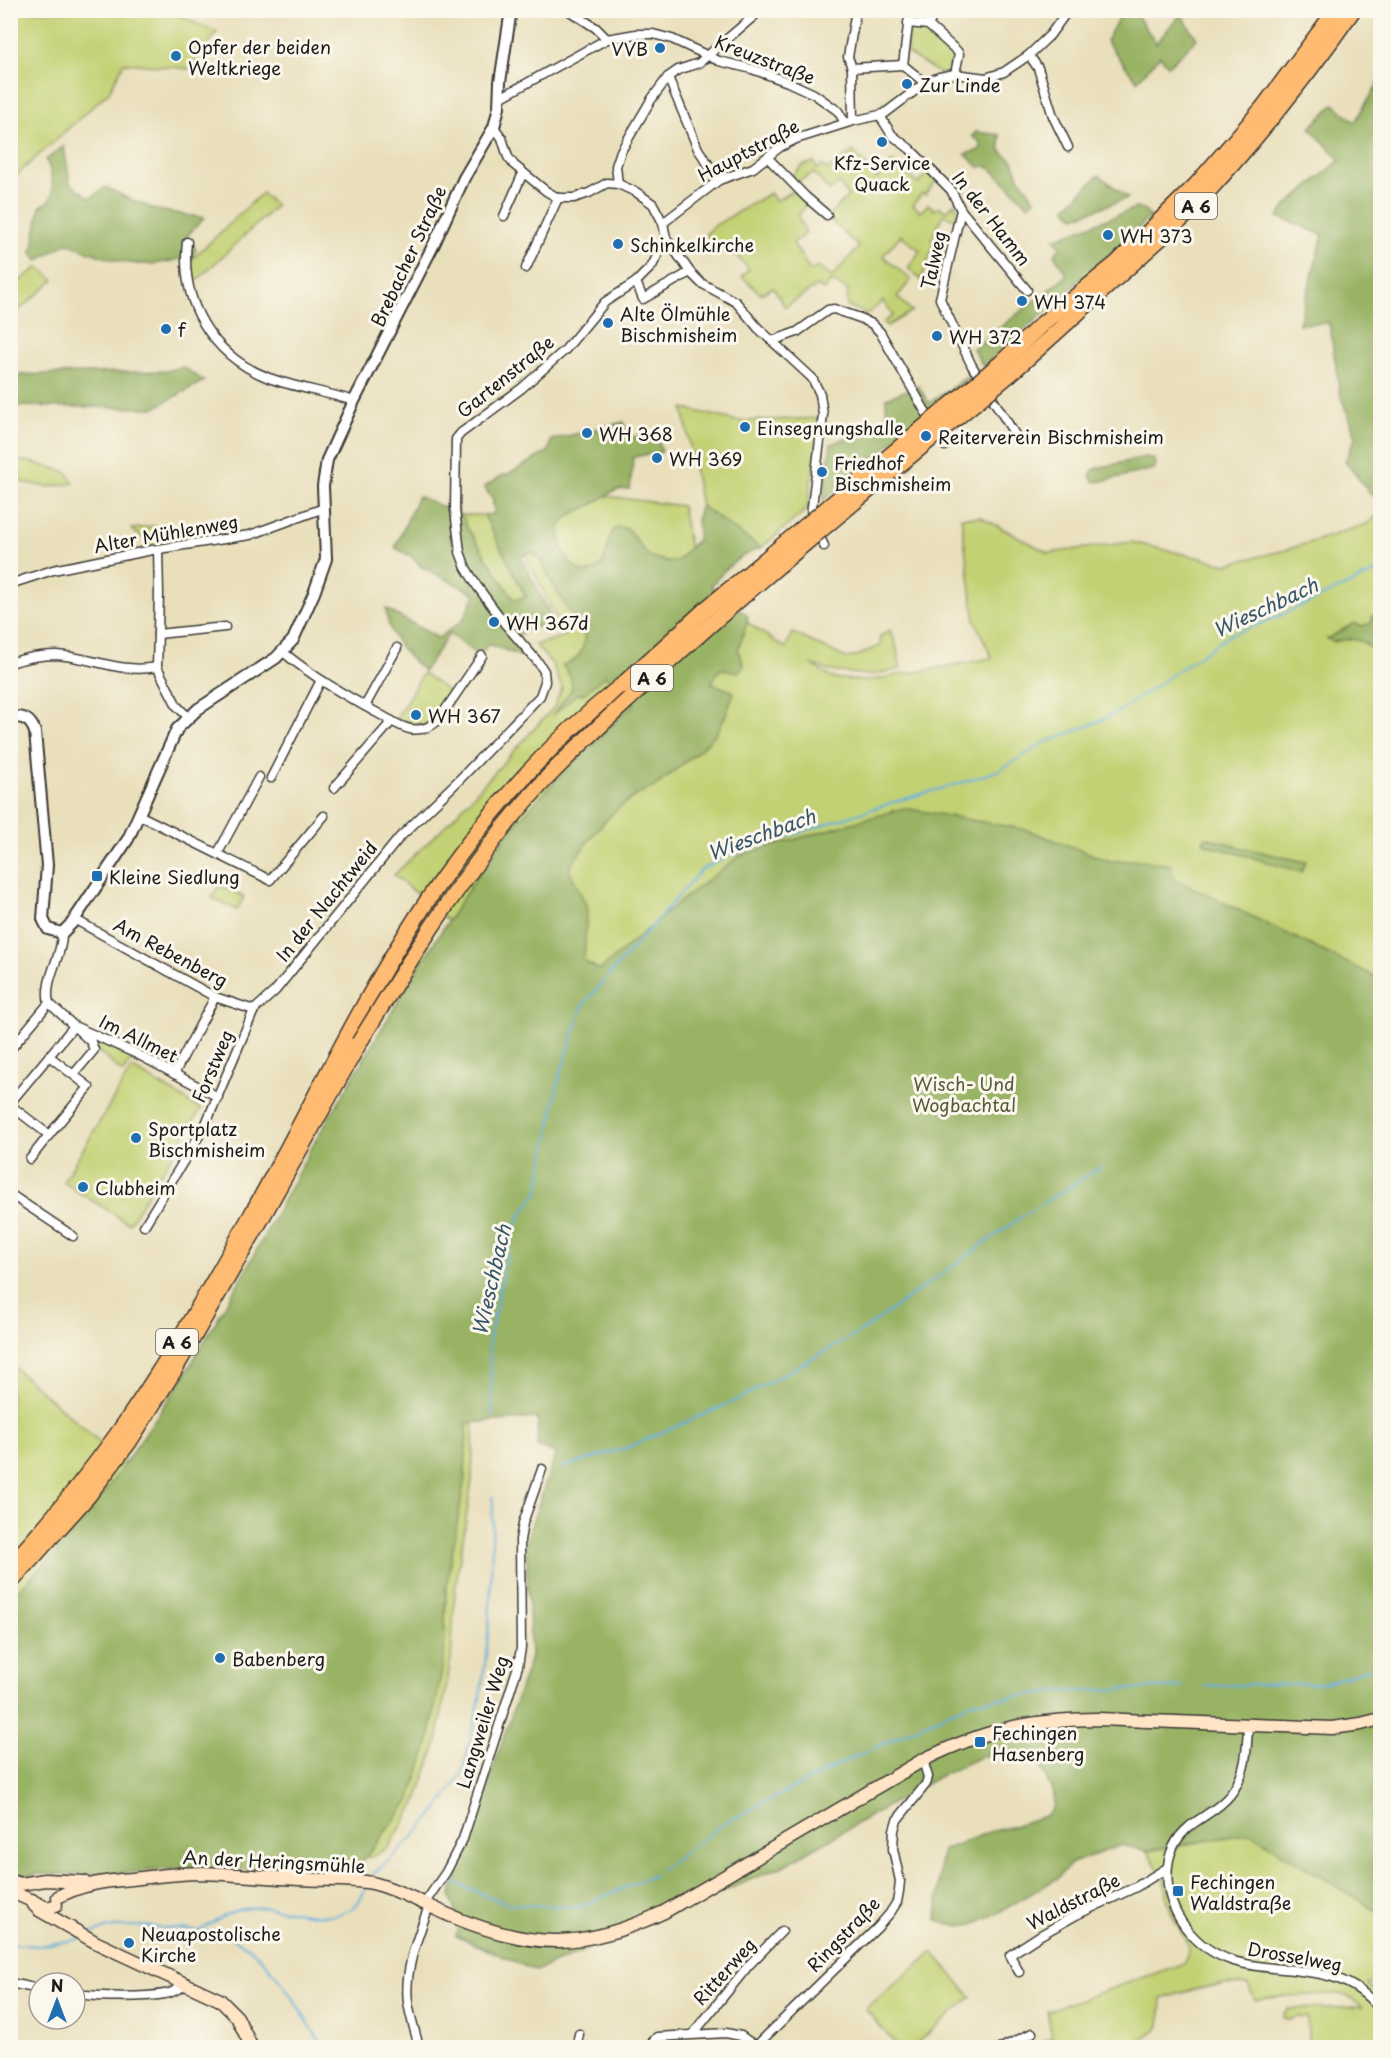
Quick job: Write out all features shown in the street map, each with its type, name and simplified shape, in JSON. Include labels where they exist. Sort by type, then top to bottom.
[{"type":"highway","name":"A 6","points":[[10,1566],[78,1487],[117,1434],[162,1366],[319,1101],[359,1043],[446,904],[495,839],[543,782],[594,730],[716,620],[1005,368],[1043,323],[1117,263],[1197,184],[1262,109],[1336,10]]},
{"type":"highway","name":"A 6","points":[[10,1583],[88,1496],[129,1442],[172,1374],[401,943],[439,884],[482,826],[532,768],[583,716],[621,686],[706,609],[1143,256],[1199,202],[1273,118],[1353,10]]},
{"type":"main road","name":"An der Heringsmühle","points":[[10,1883],[21,1884],[45,1880],[113,1881],[193,1873],[346,1880],[384,1887],[490,1930],[530,1940],[568,1942],[608,1935],[664,1912],[923,1760],[954,1745],[993,1731],[1062,1719],[1332,1728],[1380,1719]]},
{"type":"main road","name":"An der Heringsmühle","points":[[56,1897],[78,1887],[113,1881]]},
{"type":"main road","name":"An der Heringsmühle","points":[[56,1897],[84,1882]]},
{"type":"main road","points":[[10,1883],[34,1895],[48,1908],[56,1897]]},
{"type":"main road","points":[[10,1891],[34,1895],[45,1886],[56,1897],[72,1930]]},
{"type":"main road","points":[[34,1895],[34,1905],[39,1910],[72,1930],[211,1994],[232,2010],[242,2025],[252,2048]]},
{"type":"street","name":"Brebacher Straße","points":[[62,933],[69,927],[128,839],[177,729],[188,717],[283,652],[293,640],[315,593],[327,552],[323,486],[325,468],[354,401],[434,244],[464,177],[494,127],[511,10]]},
{"type":"street","points":[[568,10],[596,28],[607,39]]},
{"type":"street","points":[[618,184],[616,166],[621,152],[651,100],[668,77],[678,70],[699,63],[761,10]]},
{"type":"street","points":[[849,122],[852,68],[848,57],[856,10]]},
{"type":"street","points":[[903,65],[910,10]]},
{"type":"street","points":[[928,25],[937,10]]},
{"type":"street","name":"Hauptstraße","points":[[663,223],[719,180],[753,168],[780,147],[796,139],[849,122],[880,116],[925,83],[955,74],[979,78],[994,76],[1029,55],[1056,29],[1068,10]]},
{"type":"street","points":[[908,23],[928,25],[959,54],[955,74]]},
{"type":"street","name":"Kreuzstraße","points":[[500,98],[607,39],[636,34],[653,34],[672,39],[719,61],[762,72],[814,94],[849,122]]},
{"type":"street","points":[[1029,55],[1038,68],[1053,116],[1068,147]]},
{"type":"street","points":[[852,68],[903,65],[925,83]]},
{"type":"street","points":[[668,77],[698,149],[719,180]]},
{"type":"street","name":"In der Hamm","points":[[880,116],[892,135],[947,184],[956,196],[961,210],[1028,290]]},
{"type":"street","points":[[494,127],[502,138],[508,157],[522,173],[558,198],[574,198],[590,193],[607,183],[618,184],[636,192],[653,204],[663,223],[666,238],[690,272],[701,283],[736,302],[772,341],[812,378],[821,399],[823,422],[811,515],[824,546]]},
{"type":"street","points":[[768,158],[806,197],[827,214]]},
{"type":"street","points":[[504,216],[522,173]]},
{"type":"street","points":[[526,268],[558,198]]},
{"type":"street","name":"Talweg","points":[[961,210],[940,299],[972,366],[1019,441]]},
{"type":"street","name":"Gartenstraße","points":[[424,813],[530,707],[540,696],[544,682],[544,671],[505,624],[466,568],[460,552],[453,524],[458,436],[533,379],[565,350],[605,302],[636,282],[652,266],[666,238]]},
{"type":"street","points":[[187,242],[184,263],[196,310],[207,329],[223,348],[245,365],[270,378],[354,401]]},
{"type":"street","points":[[636,282],[643,299],[690,272]]},
{"type":"street","points":[[772,341],[797,332],[828,310],[834,309],[872,324],[880,332],[945,446]]},
{"type":"street","name":"Alter Mühlenweg","points":[[10,584],[53,570],[158,549],[250,535],[324,508]]},
{"type":"street","points":[[158,549],[157,667],[177,706],[188,717]]},
{"type":"street","points":[[158,634],[225,627]]},
{"type":"street","points":[[365,706],[397,648]]},
{"type":"street","points":[[283,652],[321,680],[365,706],[404,728],[417,730],[436,722],[482,656]]},
{"type":"street","points":[[10,663],[31,658],[57,656],[135,670],[157,667]]},
{"type":"street","points":[[271,778],[321,680]]},
{"type":"street","points":[[10,718],[27,719],[35,732],[47,865],[43,919],[48,929],[62,933],[62,942],[48,990],[49,1003],[10,1050]]},
{"type":"street","points":[[334,788],[392,721]]},
{"type":"street","points":[[218,853],[259,777]]},
{"type":"street","name":"In der Nachtweid","points":[[254,1010],[274,991],[379,861],[424,813]]},
{"type":"street","points":[[139,815],[270,880],[324,816]]},
{"type":"street","name":"Am Rebenberg","points":[[74,919],[215,997],[254,1010]]},
{"type":"street","points":[[174,1074],[215,997]]},
{"type":"street","name":"Im Allmet","points":[[49,1003],[74,1026],[99,1035],[218,1097]]},
{"type":"street","name":"Forstweg","points":[[144,1226],[200,1135],[254,1010]]},
{"type":"street","points":[[49,1135],[10,1104],[74,1026],[91,1042],[94,1050],[74,1074]]},
{"type":"street","points":[[30,1159],[89,1087],[49,1056]]},
{"type":"street","points":[[10,1194],[73,1236]]},
{"type":"street","name":"Langweiler Weg","points":[[419,2048],[408,2003],[410,1960],[427,1905],[463,1839],[518,1666],[521,1648],[520,1540],[523,1523],[542,1469]]},
{"type":"street","points":[[1167,1868],[1170,1853],[1180,1836],[1228,1797],[1237,1785],[1246,1758],[1248,1726]]},
{"type":"street","name":"Ringstraße","points":[[756,2047],[878,1927],[897,1902],[900,1881],[893,1849],[894,1830],[897,1820],[926,1784],[928,1777],[923,1760]]},
{"type":"street","name":"Drosselweg","points":[[1167,1868],[1167,1878],[1181,1921],[1198,1942],[1215,1954],[1258,1967],[1328,1974],[1360,1989],[1380,2010]]},
{"type":"street","name":"Waldstraße","points":[[1019,1972],[1010,1955],[1078,1914],[1136,1887],[1167,1868]]},
{"type":"street","name":"Ritterweg","points":[[693,2034],[748,1966],[782,1931]]},
{"type":"street","points":[[10,1983],[27,1987]]},
{"type":"street","points":[[87,1995],[159,1995],[169,1994],[180,1986],[193,1986]]},
{"type":"street","points":[[647,2048],[657,2037],[726,2033],[741,2036],[756,2047]]},
{"type":"street","points":[[1000,2048],[1032,2033]]},
{"type":"street","points":[[572,2048],[577,2044],[579,2034]]},
{"type":"green space","points":[[1123,10],[1140,11],[1136,14],[1156,43],[1181,14],[1197,39],[1168,66],[1160,56],[1137,81],[1106,41]]},
{"type":"green space","points":[[11,11],[126,11],[126,13],[127,11],[168,11],[217,32],[190,69],[124,63],[109,92],[11,180]]},
{"type":"green space","points":[[910,25],[927,27],[958,55],[953,72],[940,74],[907,53]]},
{"type":"green space","points":[[1380,80],[1380,490],[1372,496],[1345,461],[1356,436],[1341,397],[1329,323],[1299,324],[1323,235],[1278,217],[1286,206],[1340,160],[1310,128],[1334,104],[1355,122]]},
{"type":"green space","points":[[976,132],[1000,135],[1001,152],[1013,161],[1019,177],[1035,200],[1028,205],[989,167],[980,168],[965,154],[981,148],[981,143],[972,136]]},
{"type":"green space","points":[[64,146],[70,183],[90,198],[106,187],[157,210],[204,218],[186,237],[196,249],[188,263],[185,256],[177,260],[153,264],[128,263],[67,243],[37,261],[32,253],[40,207],[49,201],[52,192],[51,174],[46,160]]},
{"type":"green space","points":[[853,151],[877,179],[892,161],[918,184],[929,172],[937,180],[925,195],[922,193],[913,205],[921,212],[928,204],[935,210],[939,207],[947,212],[954,203],[957,207],[956,219],[943,215],[931,240],[935,242],[921,280],[908,268],[920,251],[901,235],[883,256],[911,280],[897,297],[912,311],[887,326],[883,323],[893,315],[883,301],[868,314],[847,306],[848,290],[831,281],[824,290],[817,286],[785,307],[773,287],[761,294],[742,277],[749,269],[726,245],[718,251],[706,234],[714,226],[770,193],[776,201],[792,191],[806,205],[798,216],[806,233],[793,243],[810,271],[818,267],[832,277],[859,247],[827,217],[848,196],[839,184],[829,191],[814,173],[796,182],[791,176],[802,166],[814,162],[817,169],[823,165],[827,170]]},
{"type":"green space","points":[[1099,175],[1128,198],[1074,217],[1066,207]]},
{"type":"green space","points":[[262,193],[276,206],[193,284],[188,263]]},
{"type":"green space","points":[[1136,208],[1144,209],[1150,216],[1132,235],[983,366],[973,349],[1067,275],[1054,254],[1061,247],[1054,239]]},
{"type":"green space","points":[[39,267],[54,280],[11,317],[11,287]]},
{"type":"green space","points":[[183,367],[204,381],[154,408],[11,406],[11,375],[165,371]]},
{"type":"green space","points":[[977,370],[823,501],[831,444],[872,428],[877,433],[887,425],[886,398],[918,386],[929,403]]},
{"type":"green space","points":[[683,408],[738,421],[821,418],[807,509],[761,548],[701,506]]},
{"type":"green space","name":"Wisch- Und Wogbachtal","points":[[624,422],[628,438],[655,433],[662,452],[633,457],[630,489],[610,493],[565,520],[560,531],[560,540],[567,558],[573,565],[587,572],[600,566],[604,561],[610,537],[617,527],[628,529],[651,557],[669,562],[677,561],[696,541],[697,517],[701,506],[761,548],[733,563],[711,586],[747,615],[748,619],[738,650],[744,666],[738,672],[720,669],[711,683],[734,692],[718,729],[703,748],[655,787],[628,801],[606,820],[569,869],[587,907],[584,961],[600,970],[679,902],[741,855],[904,808],[1027,830],[1110,861],[1139,860],[1171,865],[1173,878],[1380,979],[1380,1913],[1250,1833],[1147,1851],[1121,1845],[1072,1863],[1056,1879],[998,1913],[973,1924],[960,1926],[937,1921],[940,1864],[943,1850],[989,1832],[1048,1815],[1054,1806],[1054,1795],[1041,1766],[1025,1758],[1004,1754],[982,1756],[938,1777],[781,1867],[536,1971],[456,1936],[459,1924],[450,1895],[531,1657],[526,1541],[556,1453],[537,1446],[538,1418],[467,1423],[465,1477],[446,1590],[444,1658],[429,1740],[410,1800],[355,1871],[336,1874],[195,1867],[111,1874],[38,1874],[16,1878],[11,1876],[10,1598],[56,1553],[110,1485],[183,1378],[246,1270],[314,1143],[419,966],[479,873],[514,826],[549,787],[634,704],[605,676],[583,694],[577,694],[552,716],[572,689],[571,677],[562,665],[568,664],[577,657],[583,648],[584,636],[580,624],[569,611],[539,558],[531,553],[522,556],[522,559],[556,626],[531,627],[516,638],[535,661],[488,644],[479,656],[449,634],[424,671],[410,658],[393,636],[386,609],[438,638],[463,620],[475,594],[420,566],[411,556],[395,548],[418,496],[462,515],[466,526],[514,600],[526,597],[484,515],[494,514],[493,500],[484,487],[549,451],[551,440]]},
{"type":"green space","points":[[1146,457],[1154,459],[1155,469],[1098,482],[1093,481],[1090,476],[1093,470],[1098,468]]},
{"type":"green space","points":[[27,461],[67,472],[74,483],[48,487],[11,480],[11,462]]},
{"type":"green space","name":"Wisch- Und Wogbachtal","points":[[583,493],[682,506],[697,588],[785,648],[793,633],[846,658],[857,656],[881,645],[879,637],[890,630],[901,669],[870,675],[830,671],[811,664],[832,678],[866,681],[992,658],[975,621],[961,517],[981,517],[1049,553],[1131,542],[1227,564],[1286,550],[1367,524],[1380,513],[1380,1710],[541,1657],[569,1418],[474,1413],[472,1480],[455,1591],[451,1659],[437,1742],[416,1803],[389,1847],[372,1857],[10,1859],[10,1364],[140,1477],[463,934],[394,875],[451,820],[554,707],[562,688],[552,664],[535,645],[565,636],[513,529]]},
{"type":"green space","points":[[462,515],[484,515],[526,597],[514,600],[466,526]]},
{"type":"green space","points":[[155,526],[159,545],[153,546],[131,529]]},
{"type":"green space","points":[[1380,612],[1380,658],[1370,647],[1360,641],[1348,639],[1334,642],[1327,639],[1354,623],[1361,626],[1372,623],[1372,616]]},
{"type":"green space","points":[[423,673],[452,694],[436,717],[424,725],[396,719]]},
{"type":"green space","points":[[1206,837],[1306,862],[1301,872],[1205,844],[1203,840]]},
{"type":"green space","points":[[219,885],[244,897],[237,910],[212,898]]},
{"type":"green space","points":[[90,1037],[133,1056],[123,1073],[98,1051],[97,1045]]},
{"type":"green space","name":"Sportplatz Bischmisheim","points":[[132,1068],[201,1109],[129,1224],[63,1182]]},
{"type":"green space","points":[[1250,1833],[1380,1913],[1380,1979],[1368,1984],[1380,1998],[1380,2047],[1309,2047],[1307,2017],[1289,2020],[1283,2017],[1288,2009],[1362,2007],[1347,1995],[1286,1996],[1255,2000],[1248,1985],[1237,1984],[1204,1987],[1162,1999],[1160,2026],[1156,2031],[1126,2047],[1040,2048],[1039,2044],[1052,2037],[1047,2011],[1185,1963],[1189,1947],[1172,1915],[1163,1877],[1147,1851]]},
{"type":"green space","points":[[933,1952],[971,1997],[912,2047],[898,2047],[865,2009]]},
{"type":"waterway","name":"Wieschbach","points":[[493,1416],[489,1341],[510,1240],[520,1216],[538,1192],[559,1078],[583,1005],[702,869],[731,855],[1000,770],[1044,743],[1100,721],[1121,710],[1228,636],[1277,617],[1380,570]]},
{"type":"waterway","points":[[561,1468],[626,1448],[735,1401],[862,1331],[1021,1217],[1101,1167]]},
{"type":"waterway","name":"Wieschbach","points":[[373,1874],[432,1816],[464,1768],[483,1681],[491,1589],[493,1497]]},
{"type":"waterway","points":[[1205,1686],[1325,1683],[1372,1668]]},
{"type":"waterway","points":[[661,1870],[726,1822],[844,1762],[972,1702],[1050,1692],[1182,1687]]},
{"type":"waterway","points":[[455,1883],[508,1904],[580,1907],[654,1875]]},
{"type":"waterway","name":"Wieschbach","points":[[201,1930],[232,1912],[255,1907],[312,1915],[338,1914],[355,1906],[366,1888]]},
{"type":"waterway","points":[[91,1934],[108,1928],[126,1926],[201,1931],[239,1942],[251,1950],[275,1974],[324,2048]]},
{"type":"waterway","points":[[10,1944],[38,1946],[80,1939]]},
{"type":"place","name":"VVB","points":[[660,48]]},
{"type":"place","name":"Opfer der beiden Weltkriege","points":[[176,56]]},
{"type":"place","name":"Zur Linde","points":[[907,84]]},
{"type":"place","name":"Kfz-Service Quack","points":[[882,142]]},
{"type":"place","name":"WH 373","points":[[1108,235]]},
{"type":"place","name":"Schinkelkirche","points":[[618,244]]},
{"type":"place","name":"WH 374","points":[[1022,301]]},
{"type":"place","name":"Alte Ölmühle Bischmisheim","points":[[608,323]]},
{"type":"place","name":"f","points":[[166,329]]},
{"type":"place","name":"WH 372","points":[[937,336]]},
{"type":"place","name":"Einsegnungshalle","points":[[745,427]]},
{"type":"place","name":"WH 368","points":[[587,433]]},
{"type":"place","name":"Reiterverein Bischmisheim","points":[[926,436]]},
{"type":"place","name":"WH 369","points":[[657,458]]},
{"type":"place","name":"Friedhof Bischmisheim","points":[[822,472]]},
{"type":"place","name":"WH 367d","points":[[494,622]]},
{"type":"place","name":"WH 367","points":[[416,715]]},
{"type":"place","name":"Kleine Siedlung","points":[[97,876]]},
{"type":"place","name":"Sportplatz Bischmisheim","points":[[136,1138]]},
{"type":"place","name":"Clubheim","points":[[83,1187]]},
{"type":"place","name":"Babenberg","points":[[220,1658]]},
{"type":"place","name":"Fechingen Hasenberg","points":[[980,1742]]},
{"type":"place","name":"Fechingen Waldstraße","points":[[1178,1891]]},
{"type":"place","name":"Neuapostolische Kirche","points":[[129,1943]]}]
